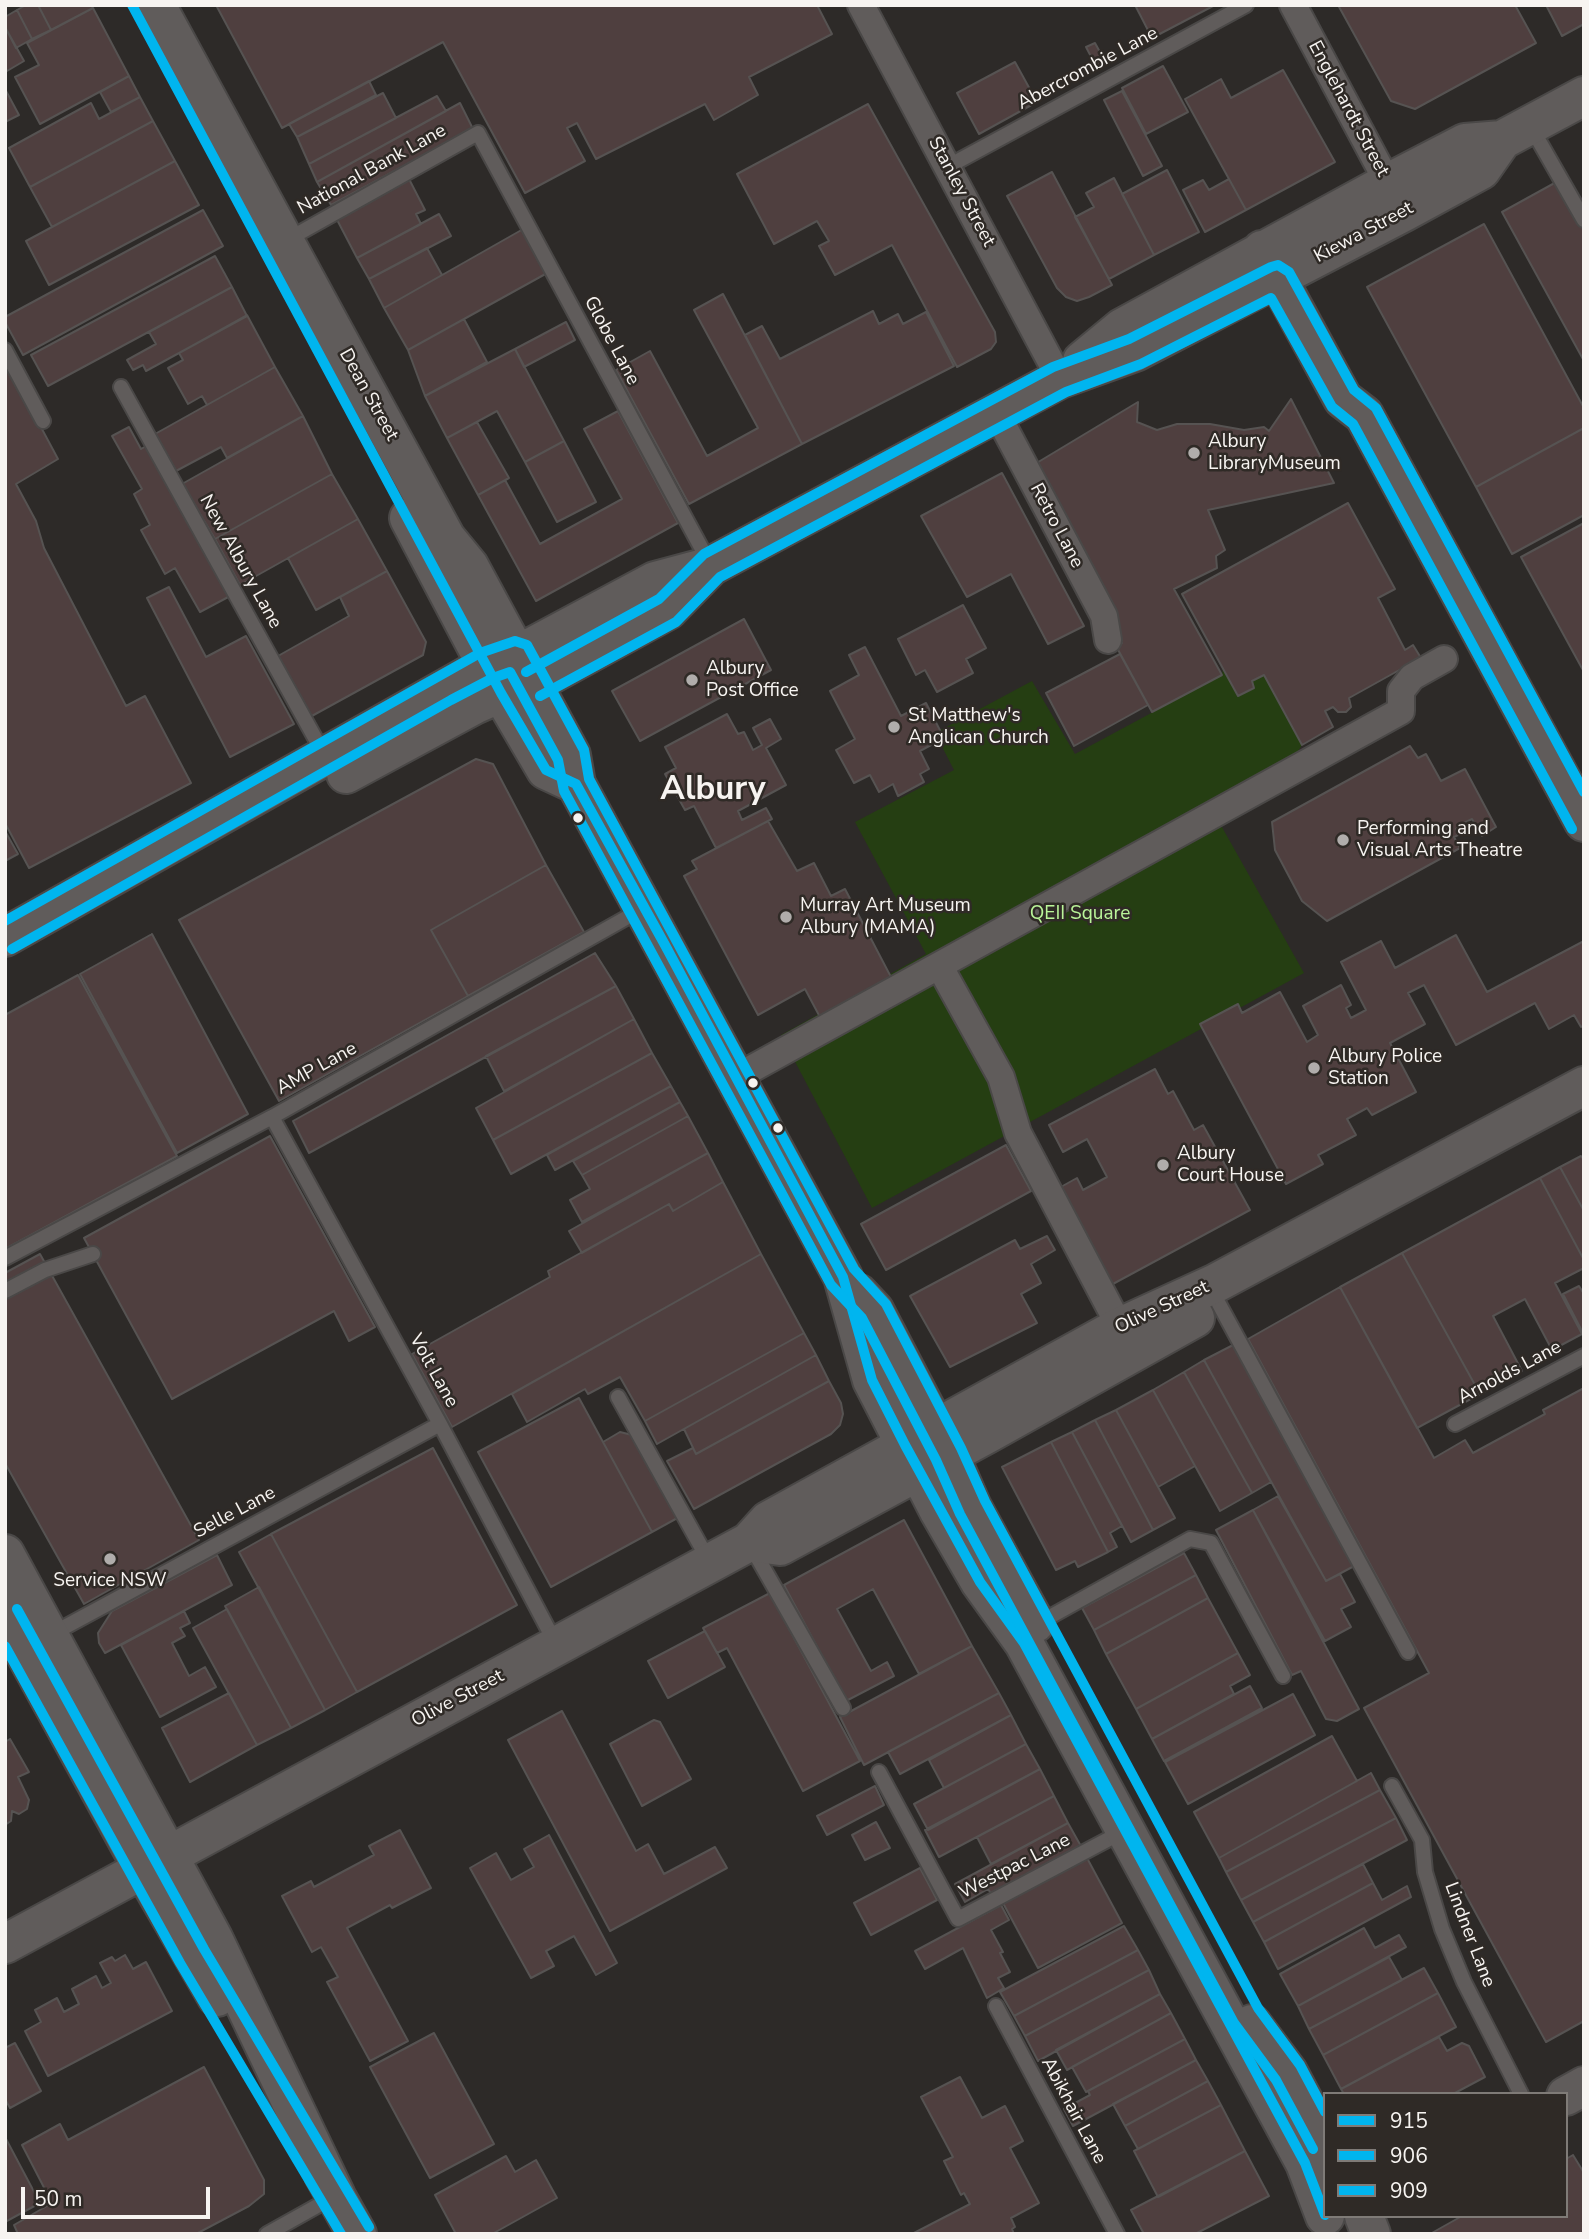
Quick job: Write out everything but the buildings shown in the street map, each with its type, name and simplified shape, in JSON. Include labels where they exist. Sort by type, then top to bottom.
[{"type":"street","name":"Dean Street","points":[[132,5],[510,674]]},
{"type":"street","name":"Dean Street","points":[[156,5],[446,538],[469,566],[546,770],[576,784],[844,1277],[872,1380],[972,1507],[1247,2016],[1288,2072],[1323,2138]]},
{"type":"street","name":"Stanley Street","points":[[861,5],[1059,379]]},
{"type":"street","name":"Englehardt Street","points":[[1293,5],[1396,198]]},
{"type":"street","name":"Kiewa Street","points":[[5,937],[510,674],[668,610],[711,566],[1059,379],[1122,328],[1280,259],[1396,198],[1481,170],[1516,132],[1584,96]]},
{"type":"street","points":[[1280,259],[1362,388],[1364,415],[1584,822]]},
{"type":"street","name":"Retro Lane","points":[[997,414],[1104,616],[1108,640]]},
{"type":"street","points":[[735,1078],[1401,711],[1401,691],[1412,677],[1444,659]]},
{"type":"street","name":"Kiewa Street","points":[[5,958],[332,767]]},
{"type":"street","points":[[940,967],[1001,1077],[1018,1133],[1120,1326]]},
{"type":"street","name":"Olive Street","points":[[5,1944],[749,1542],[768,1521],[927,1449],[1219,1304],[1319,1239],[1584,1086]]},
{"type":"street","name":"Olive Street","points":[[927,1449],[1120,1326],[1319,1239],[1584,1106]]},
{"type":"street","name":"Dean Street","points":[[927,1449],[980,1582],[1024,1643],[1323,2201]]},
{"type":"street","points":[[5,1554],[36,1643],[155,1862],[213,1938],[336,2196],[357,2234]]},
{"type":"street","points":[[5,1616],[36,1643]]},
{"type":"street","points":[[1568,2095],[1584,2086]]},
{"type":"street","name":"Dean Street","points":[[1333,2222],[1371,2234]]},
{"type":"lane","name":"Abercrombie Lane","points":[[947,167],[1246,5]]},
{"type":"lane","points":[[1516,132],[1584,220]]},
{"type":"lane","name":"National Bank Lane","points":[[285,241],[478,133]]},
{"type":"lane","name":"Globe Lane","points":[[478,133],[711,566]]},
{"type":"lane","points":[[5,350],[43,421]]},
{"type":"lane","name":"New Albury Lane","points":[[121,387],[332,767]]},
{"type":"lane","name":"AMP Lane","points":[[5,1258],[272,1117],[644,908]]},
{"type":"lane","name":"Volt Lane","points":[[272,1117],[440,1424],[557,1646]]},
{"type":"lane","points":[[5,1291],[45,1270],[93,1254]]},
{"type":"lane","points":[[1219,1304],[1408,1652]]},
{"type":"lane","name":"Arnolds Lane","points":[[1455,1424],[1584,1356]]},
{"type":"lane","points":[[618,1397],[710,1563]]},
{"type":"lane","name":"Selle Lane","points":[[36,1643],[440,1424]]},
{"type":"lane","points":[[1036,1625],[1190,1539],[1211,1543],[1283,1676]]},
{"type":"lane","points":[[749,1542],[842,1708]]},
{"type":"lane","name":"Westpac Lane","points":[[879,1772],[958,1919],[1125,1830]]},
{"type":"lane","name":"Lindner Lane","points":[[1392,1786],[1422,1840],[1425,1872],[1442,1929],[1464,1982],[1520,2092]]},
{"type":"lane","name":"Abikhair Lane","points":[[996,2006],[1116,2234]]},
{"type":"lane","points":[[267,2234],[336,2196]]},
{"type":"green space","name":"QEII Square","points":[[1223,668],[1239,696],[1254,688],[1252,681],[1264,675],[1302,745],[1295,756],[1209,804],[1304,973],[872,1208],[781,1035],[926,954],[855,822],[954,770],[935,733],[1032,681],[1075,754],[1222,675]]},
{"type":"transit line","name":"915","points":[[132,5],[501,693],[546,770],[576,784],[665,945],[843,1277],[872,1380],[905,1445],[980,1582],[1024,1643],[1305,2163],[1323,2210]]},
{"type":"transit line","name":"909","points":[[526,672],[659,599],[704,554],[1053,367],[1129,339],[1278,265],[1289,272],[1354,390],[1376,408],[1584,792]]},
{"type":"transit line","name":"906","points":[[540,696],[676,622],[720,577],[1066,392],[1141,364],[1271,298],[1332,407],[1353,424],[1572,829]]},
{"type":"transit line","name":"909","points":[[5,921],[480,653],[515,641],[527,645],[584,750],[589,779],[854,1269],[886,1304],[961,1448],[985,1501],[1258,2008],[1300,2065],[1323,2108]]},
{"type":"transit line","name":"906","points":[[12,949],[451,700],[510,672],[558,760],[564,791],[831,1285],[862,1318],[936,1460],[960,1514],[1234,2023],[1276,2080],[1313,2149]]},
{"type":"transit line","name":"909","points":[[17,1609],[204,1949],[369,2227]]},
{"type":"transit line","name":"906","points":[[5,1646],[180,1963],[341,2234]]},
{"type":"place","name":"Albury LibraryMuseum","points":[[1194,453]]},
{"type":"place","name":"Albury Post Office","points":[[692,680]]},
{"type":"place","name":"St Matthew's Anglican Church","points":[[894,727]]},
{"type":"place","name":"Performing and Visual Arts Theatre","points":[[1343,840]]},
{"type":"place","name":"Murray Art Museum Albury (MAMA)","points":[[786,917]]},
{"type":"place","name":"Albury Police Station","points":[[1314,1068]]},
{"type":"place","name":"Albury Court House","points":[[1163,1165]]},
{"type":"place","name":"Service NSW","points":[[110,1559]]},
{"type":"district","name":"Albury","points":[[713,791]]}]
